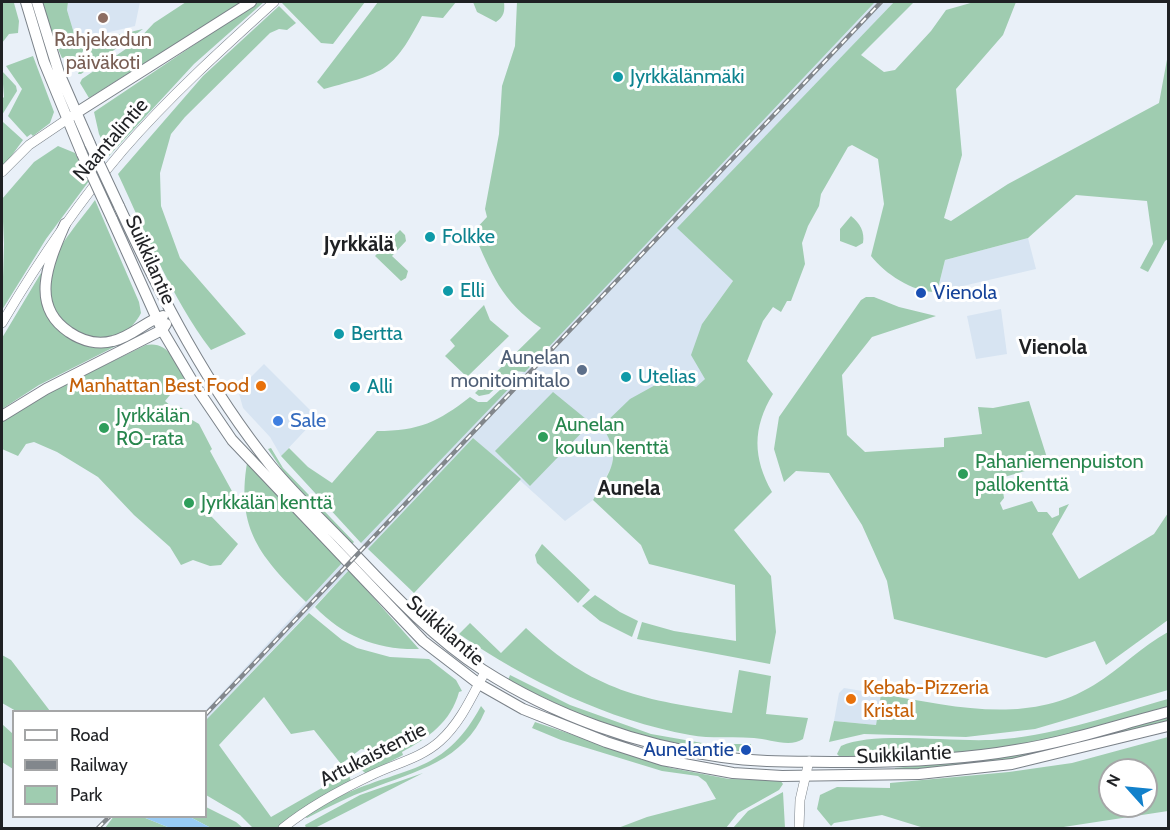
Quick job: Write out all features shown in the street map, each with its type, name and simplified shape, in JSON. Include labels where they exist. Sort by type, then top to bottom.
[{"type":"main road","name":"Suikkilantie","points":[[26,2],[42,37],[71,116],[82,154],[156,318],[194,384],[232,440],[410,628],[446,661],[478,684],[551,721],[662,760],[733,773],[806,776],[919,774],[1012,764],[1168,726]]},
{"type":"main road","name":"Suikkilantie","points":[[37,2],[42,37]]},
{"type":"main road","points":[[2,172],[29,145],[71,116],[251,2]]},
{"type":"main road","name":"Naantalintie","points":[[2,323],[65,224],[150,121],[274,2]]},
{"type":"main road","name":"Suikkilantie","points":[[71,116],[90,144],[172,314],[214,384],[283,479],[424,624],[485,672],[555,708],[607,729],[664,746],[735,759],[920,760],[992,754],[1039,746],[1168,712]]},
{"type":"main road","points":[[65,224],[51,256],[44,287],[48,307],[60,326],[80,338],[105,342],[123,338],[156,318],[172,314]]},
{"type":"main road","points":[[2,416],[46,389],[162,330],[172,314]]},
{"type":"main road","name":"Artukaistentie","points":[[284,828],[323,801],[431,748],[458,720],[485,672]]},
{"type":"main road","points":[[799,828],[800,800],[809,761]]},
{"type":"shaded area","name":"Rahjekadun päiväkoti","points":[[68,2],[140,2],[135,26],[76,40],[67,10]]},
{"type":"shaded area","points":[[875,2],[894,2],[678,228],[733,281],[702,324],[705,379],[696,387],[602,426],[614,444],[612,466],[593,500],[565,521],[473,438],[368,549],[361,543]]},
{"type":"shaded area","points":[[1028,238],[1036,269],[937,292],[945,260]]},
{"type":"shaded area","points":[[1001,309],[1007,354],[976,359],[967,316]]},
{"type":"shaded area","points":[[264,364],[315,415],[315,420],[281,456],[270,437],[243,408],[238,390]]},
{"type":"shaded area","points":[[342,563],[349,570],[207,719],[206,710]]},
{"type":"shaded area","points":[[844,688],[881,694],[876,725],[834,721],[839,693]]},
{"type":"green space","points":[[2,2],[18,2],[14,3],[19,21],[18,33],[9,34],[2,43]]},
{"type":"green space","points":[[42,2],[68,2],[67,10],[76,40],[56,45]]},
{"type":"green space","points":[[186,2],[242,2],[89,98],[80,83],[82,79],[136,42],[154,23]]},
{"type":"green space","points":[[258,2],[264,2],[194,64],[109,156],[99,134],[94,112]]},
{"type":"green space","points":[[365,2],[333,44],[321,43],[282,3]]},
{"type":"green space","points":[[378,2],[456,2],[443,18],[422,16],[403,49],[385,67],[361,78],[324,89],[317,82]]},
{"type":"green space","points":[[473,2],[504,2],[503,14],[496,22],[477,12]]},
{"type":"green space","points":[[517,2],[875,2],[525,372],[514,371],[489,394],[479,396],[475,393],[541,328],[516,308],[499,286],[473,232],[487,217],[485,209],[499,134],[502,86],[515,46]]},
{"type":"green space","points":[[894,2],[914,2],[861,55],[884,72],[895,70],[931,31],[946,10],[974,2],[1016,2],[1003,35],[956,89],[962,155],[944,218],[951,221],[1008,184],[1159,103],[1168,54],[1168,239],[1148,272],[1140,268],[1153,244],[1147,201],[1076,195],[1028,238],[945,260],[937,292],[919,289],[892,276],[871,256],[884,204],[878,159],[852,145],[848,147],[821,194],[819,206],[808,226],[802,243],[805,264],[791,301],[787,301],[781,312],[773,307],[763,321],[747,361],[773,394],[758,431],[758,455],[772,492],[734,530],[771,576],[776,632],[770,664],[637,639],[642,622],[674,631],[736,641],[735,585],[649,564],[641,545],[593,500],[609,472],[613,456],[612,447],[602,426],[630,399],[668,378],[696,387],[705,379],[691,355],[702,324],[733,281],[677,228]]},
{"type":"green space","points":[[279,6],[296,23],[287,30],[279,29],[270,33],[185,117],[171,134],[160,173],[161,206],[180,258],[246,334],[211,350],[171,287],[118,174],[203,76]]},
{"type":"green space","points":[[143,29],[81,74],[78,74],[91,41]]},
{"type":"green space","points":[[82,43],[85,46],[76,68],[71,72],[66,57],[62,58],[58,49]]},
{"type":"green space","points":[[33,56],[54,112],[50,123],[33,136],[31,134],[27,137],[8,116],[22,89],[6,66]]},
{"type":"green space","points":[[2,71],[16,86],[17,91],[2,115],[4,97]]},
{"type":"green space","points":[[3,122],[23,140],[2,169],[2,125]]},
{"type":"green space","points":[[58,146],[75,153],[89,181],[46,239],[2,310],[4,244],[2,199],[34,162]]},
{"type":"green space","points":[[95,200],[139,302],[141,313],[129,329],[114,337],[97,338],[80,333],[65,323],[55,308],[50,289],[55,257]]},
{"type":"green space","points":[[851,216],[859,225],[863,235],[863,243],[856,247],[840,241],[840,229]]},
{"type":"green space","points":[[400,230],[405,235],[406,241],[392,256],[408,271],[406,278],[401,281],[375,256]]},
{"type":"green space","points":[[41,273],[41,286],[69,337],[94,348],[122,343],[39,385],[2,409],[2,338]]},
{"type":"green space","points":[[874,297],[899,307],[936,316],[872,337],[842,375],[847,435],[865,452],[944,447],[944,438],[982,434],[978,407],[993,408],[1029,401],[1049,464],[1001,478],[1004,498],[1000,503],[1003,510],[1032,501],[1038,512],[1047,512],[1052,518],[1059,515],[1059,508],[1069,504],[1052,534],[1079,579],[1154,534],[1168,513],[1168,620],[1106,665],[1095,641],[1046,658],[894,619],[887,581],[862,525],[829,473],[796,471],[784,482],[774,449],[779,417],[861,300]]},
{"type":"green space","points":[[484,305],[490,320],[509,336],[467,377],[445,356],[455,346],[450,340]]},
{"type":"green space","points":[[146,345],[160,346],[165,349],[178,365],[185,377],[165,401],[172,407],[183,408],[177,412],[184,418],[187,417],[199,424],[212,449],[210,451],[233,493],[210,515],[238,544],[221,565],[210,566],[193,560],[181,565],[170,547],[134,515],[98,477],[57,452],[34,442],[26,444],[18,456],[2,449],[2,419],[40,397]]},
{"type":"green space","points":[[515,376],[520,377],[361,543],[281,456],[289,448],[308,467],[332,483],[377,431],[416,427],[438,419],[470,397],[478,402],[487,402]]},
{"type":"green space","name":"Aunelan koulun kenttä","points":[[553,392],[591,423],[530,486],[495,451]]},
{"type":"green space","points":[[473,438],[521,479],[414,593],[368,549]]},
{"type":"green space","points":[[271,448],[283,468],[354,542],[351,545],[284,473],[268,449]]},
{"type":"green space","points":[[247,463],[342,563],[306,602],[276,571],[256,541],[249,525],[245,507]]},
{"type":"green space","points":[[542,544],[590,590],[578,603],[537,563],[535,555]]},
{"type":"green space","points":[[349,570],[419,649],[389,647],[362,640],[338,626],[315,607]]},
{"type":"green space","points":[[595,595],[638,621],[632,637],[600,621],[582,606]]},
{"type":"green space","points":[[309,613],[342,640],[357,648],[390,657],[429,659],[456,680],[462,691],[459,692],[444,720],[429,735],[402,752],[403,755],[366,774],[361,769],[382,757],[377,751],[361,749],[341,764],[314,730],[291,734],[264,697],[219,745],[271,817],[348,773],[352,783],[292,816],[277,828],[253,828],[240,815],[207,796],[207,719]]},
{"type":"green space","points":[[470,623],[501,653],[526,628],[574,666],[598,680],[621,690],[672,703],[732,713],[739,670],[771,676],[766,714],[808,718],[803,739],[786,743],[754,738],[698,736],[629,720],[569,696],[512,668],[459,634]]},
{"type":"green space","points":[[1168,632],[1168,690],[1035,729],[966,737],[864,734],[829,742],[834,721],[876,725],[881,694],[989,709],[1016,709],[1069,698],[1104,679]]},
{"type":"green space","points":[[2,655],[11,660],[49,710],[14,710],[2,703]]},
{"type":"green space","points":[[510,675],[570,705],[651,734],[708,744],[751,744],[751,747],[740,746],[739,751],[712,751],[652,740],[620,730],[560,705],[508,680]]},
{"type":"green space","points":[[1168,699],[1168,708],[1065,735],[1007,747],[911,755],[839,756],[837,754],[841,746],[856,741],[875,739],[986,740],[1046,733]]},
{"type":"green space","points":[[481,706],[485,711],[476,728],[452,753],[421,770],[354,795],[305,817],[341,795],[427,763],[455,742]]},
{"type":"green space","points":[[1168,717],[1168,721],[1038,755],[965,766],[895,771],[895,768],[965,761]]},
{"type":"green space","points":[[535,722],[671,768],[729,779],[780,780],[783,784],[779,790],[738,813],[726,828],[618,828],[647,817],[716,799],[706,782],[698,776],[662,771],[561,740],[532,728]]},
{"type":"green space","points":[[2,724],[12,733],[12,768],[2,762]]},
{"type":"green space","points":[[1168,737],[1168,811],[1158,813],[1158,758],[1098,758],[1098,818],[1122,818],[1057,828],[924,828],[882,815],[834,823],[831,826],[817,809],[820,795],[837,787],[890,788],[890,783],[1009,772],[1072,763]]},
{"type":"green space","points":[[423,773],[315,828],[306,828],[305,825],[360,795]]},
{"type":"green space","points":[[783,792],[785,828],[733,828],[748,811]]},
{"type":"green space","points":[[207,808],[243,828],[211,828],[192,818],[207,818]]},
{"type":"green space","points":[[112,818],[145,818],[170,828],[105,828]]},
{"type":"water","points":[[145,818],[192,818],[211,828],[170,828]]},
{"type":"railway","points":[[207,713],[881,2]]},
{"type":"railway","points":[[98,828],[108,818]]},
{"type":"place","name":"Rahjekadun päiväkoti","points":[[103,18]]},
{"type":"place","name":"Jyrkkälänmäki","points":[[618,77]]},
{"type":"place","name":"Folkke","points":[[430,237]]},
{"type":"place","name":"Elli","points":[[448,291]]},
{"type":"place","name":"Vienola","points":[[921,293]]},
{"type":"place","name":"Bertta","points":[[339,334]]},
{"type":"place","name":"Aunelan monitoimitalo","points":[[582,370]]},
{"type":"place","name":"Utelias","points":[[626,377]]},
{"type":"place","name":"Manhattan Best Food","points":[[261,386]]},
{"type":"place","name":"Alli","points":[[355,387]]},
{"type":"place","name":"Sale","points":[[278,421]]},
{"type":"place","name":"Jyrkkälän RO-rata","points":[[104,428]]},
{"type":"place","name":"Aunelan koulun kenttä","points":[[543,437]]},
{"type":"place","name":"Pahaniemenpuiston pallokenttä","points":[[963,474]]},
{"type":"place","name":"Jyrkkälän kenttä","points":[[189,503]]},
{"type":"place","name":"Kebab-Pizzeria Kristal","points":[[851,699]]},
{"type":"place","name":"Aunelantie","points":[[746,750]]},
{"type":"district","name":"Jyrkkälä","points":[[359,245]]},
{"type":"district","name":"Vienola","points":[[1053,348]]},
{"type":"district","name":"Aunela","points":[[629,489]]}]
